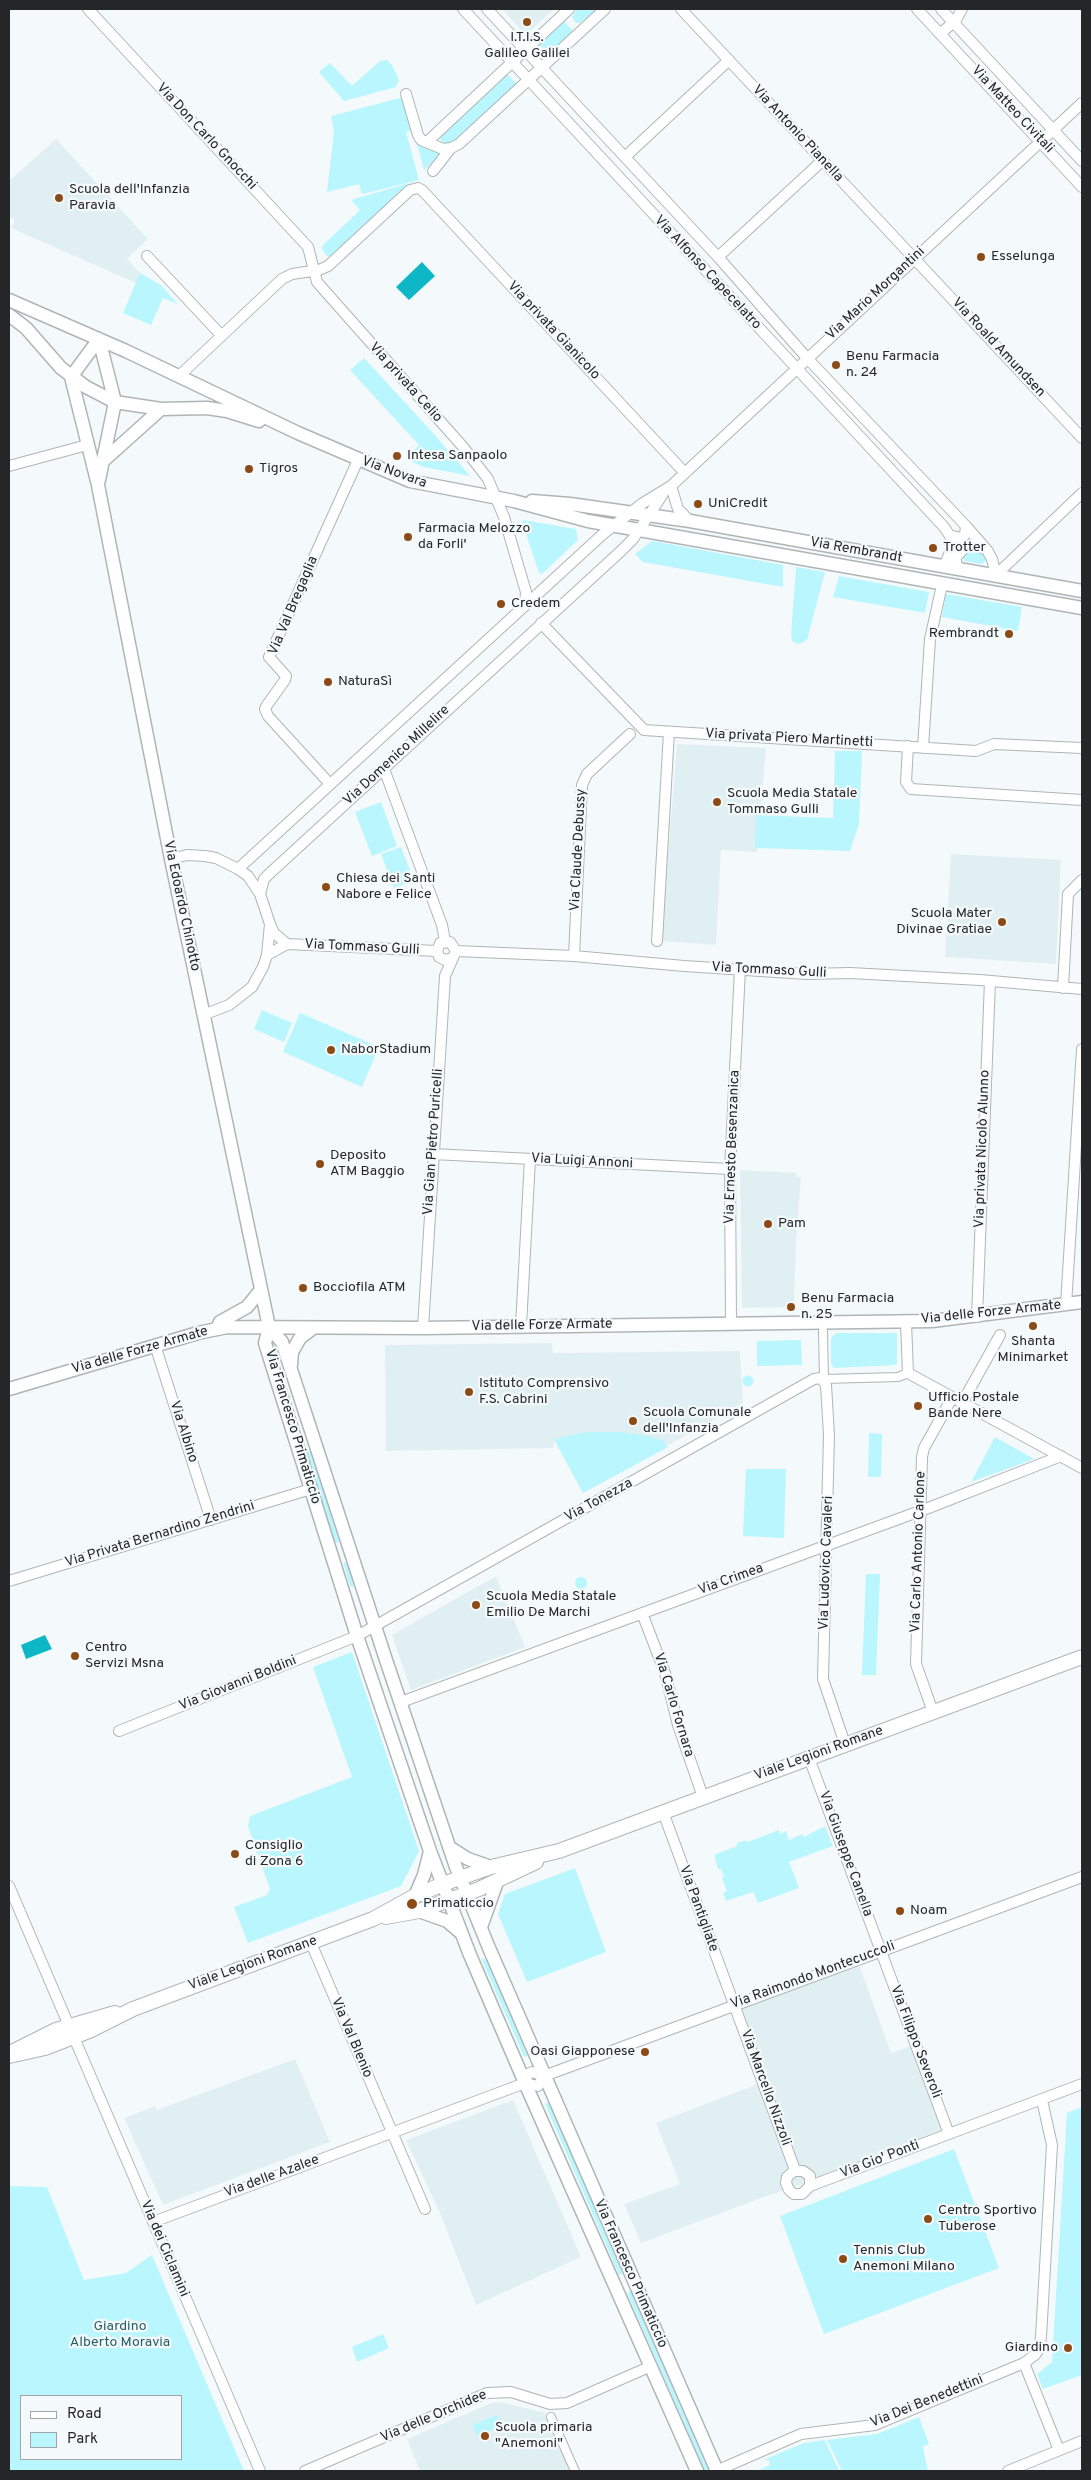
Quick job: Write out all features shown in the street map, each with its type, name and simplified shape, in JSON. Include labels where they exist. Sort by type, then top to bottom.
[{"type":"main road","name":"Viale Legioni Romane","points":[[372,1919],[419,1911],[467,1894],[497,1882],[555,1852],[1082,1657]]},
{"type":"main road","name":"Viale Legioni Romane","points":[[9,2055],[38,2037],[71,2032],[90,2018],[132,2009],[372,1919],[415,1896],[443,1884],[491,1867],[555,1852]]},
{"type":"street","name":"Via Don Carlo Gnocchi","points":[[88,9],[308,247],[314,271]]},
{"type":"street","name":"Via Alfonso Capecelatro","points":[[463,9],[953,539],[958,556],[957,569]]},
{"type":"street","name":"Via Alfonso Capecelatro","points":[[487,9],[718,257],[807,358],[966,526],[987,550],[992,559],[996,575]]},
{"type":"street","points":[[427,142],[569,9]]},
{"type":"street","points":[[406,94],[421,140],[443,149],[451,148],[459,144],[605,9]]},
{"type":"street","name":"Via Antonio Pianella","points":[[681,9],[914,259]]},
{"type":"street","name":"Via Matteo Civitali","points":[[917,9],[1082,187]]},
{"type":"street","name":"Via Matteo Civitali","points":[[941,9],[1082,161]]},
{"type":"street","points":[[940,34],[954,22],[962,9]]},
{"type":"street","points":[[625,158],[729,60]]},
{"type":"street","name":"Via Mario Morgantini","points":[[648,516],[668,489],[684,472],[1082,103]]},
{"type":"street","points":[[433,171],[451,148]]},
{"type":"street","points":[[718,257],[822,161]]},
{"type":"street","name":"Via privata Gianicolo","points":[[314,271],[328,266],[410,190],[414,188],[422,190],[684,472]]},
{"type":"street","points":[[147,256],[221,335]]},
{"type":"street","name":"Via Roald Amundsen","points":[[914,259],[1082,438]]},
{"type":"street","points":[[179,376],[221,335],[287,276],[314,271]]},
{"type":"street","name":"Via privata Celio","points":[[314,271],[317,282],[464,448],[488,480],[504,517],[526,592],[525,604]]},
{"type":"street","name":"Via Novara","points":[[9,300],[179,376],[358,460],[418,484],[514,501]]},
{"type":"street","name":"Via Novara","points":[[9,315],[26,328],[71,377],[115,402],[161,410],[194,407],[227,411],[298,433]]},
{"type":"street","points":[[71,377],[98,339]]},
{"type":"street","points":[[98,339],[115,402],[98,485]]},
{"type":"street","name":"Via Edoardo Chinotto","points":[[71,377],[98,485],[171,859],[269,1327]]},
{"type":"street","points":[[102,462],[161,410]]},
{"type":"street","points":[[9,466],[87,445]]},
{"type":"street","name":"Via Val Bregaglia","points":[[330,784],[268,716],[265,709],[286,676],[269,657],[358,460]]},
{"type":"street","points":[[668,489],[678,509],[690,521]]},
{"type":"street","name":"Via Mario Morgantini","points":[[613,525],[634,521],[643,503],[668,489]]},
{"type":"street","points":[[996,575],[1082,493]]},
{"type":"street","points":[[514,501],[570,504],[634,521]]},
{"type":"street","points":[[514,501],[613,525],[634,521]]},
{"type":"street","name":"Via Rembrandt","points":[[634,521],[648,516],[690,521],[1082,591]]},
{"type":"street","name":"Via Domenico Millelire","points":[[260,894],[264,880],[269,874],[621,551],[634,521]]},
{"type":"street","name":"Via Rembrandt","points":[[634,521],[942,585],[1082,608]]},
{"type":"street","name":"Via Domenico Millelire","points":[[238,869],[613,525]]},
{"type":"street","points":[[944,567],[953,539],[965,536],[966,526]]},
{"type":"street","points":[[958,556],[966,546],[972,545],[987,550]]},
{"type":"street","points":[[923,748],[930,639],[942,585]]},
{"type":"street","name":"Via privata Piero Martinetti","points":[[541,623],[640,726],[650,731],[981,751],[994,744],[1082,748]]},
{"type":"street","points":[[657,941],[669,732]]},
{"type":"street","name":"Via Claude Debussy","points":[[574,956],[582,785],[587,774],[630,734]]},
{"type":"street","points":[[908,746],[906,782],[911,789],[1082,800]]},
{"type":"street","points":[[384,768],[442,925],[445,941]]},
{"type":"street","points":[[171,859],[187,855],[205,856],[216,858],[238,869],[248,876],[260,894],[270,924],[267,955],[258,976],[242,996],[223,1008],[203,1015]]},
{"type":"street","points":[[1062,988],[1068,894],[1082,880]]},
{"type":"street","name":"Via Tommaso Gulli","points":[[270,924],[274,933],[287,944]]},
{"type":"street","points":[[445,941],[453,943],[454,954],[442,959],[436,951],[438,945],[445,941]]},
{"type":"street","name":"Via Tommaso Gulli","points":[[267,955],[287,944],[436,951]]},
{"type":"street","name":"Via Tommaso Gulli","points":[[454,954],[574,956],[740,969],[825,974],[850,972],[1082,989]]},
{"type":"street","name":"Via Gian Pietro Puricelli","points":[[424,1328],[445,976],[454,954]]},
{"type":"street","name":"Via Ernesto Besenzanica","points":[[732,1324],[730,1169],[740,969]]},
{"type":"street","name":"Via privata Nicolò Alunno","points":[[977,1317],[990,981]]},
{"type":"street","points":[[1066,1305],[1078,1190],[1082,1049]]},
{"type":"street","name":"Via Luigi Annoni","points":[[433,1154],[730,1169]]},
{"type":"street","points":[[521,1326],[530,1159]]},
{"type":"street","points":[[216,1329],[224,1320],[248,1307],[260,1291]]},
{"type":"street","name":"Via delle Forze Armate","points":[[9,1390],[155,1345],[216,1329],[906,1322],[977,1317],[1082,1302]]},
{"type":"street","points":[[906,1322],[908,1372]]},
{"type":"street","name":"Via Francesco Primaticcio","points":[[269,1327],[282,1342],[291,1367],[312,1438],[448,1847],[461,1878]]},
{"type":"street","name":"Via Francesco Primaticcio","points":[[269,1327],[265,1343],[336,1564],[357,1636],[443,1884]]},
{"type":"street","points":[[291,1367],[292,1352],[300,1338],[313,1328]]},
{"type":"street","points":[[822,1331],[824,1379],[898,1377],[908,1372]]},
{"type":"street","points":[[962,1403],[1000,1335]]},
{"type":"street","name":"Via Albino","points":[[155,1345],[212,1520]]},
{"type":"street","points":[[908,1372],[952,1398],[1082,1468]]},
{"type":"street","name":"Via Tonezza","points":[[357,1636],[814,1379],[824,1379]]},
{"type":"street","name":"Via Ludovico Cavaleri","points":[[824,1379],[829,1434],[828,1544],[823,1679],[845,1744]]},
{"type":"street","name":"Via Carlo Antonio Carlone","points":[[933,1712],[916,1664],[923,1452],[952,1398]]},
{"type":"street","points":[[296,1442],[303,1436],[312,1438]]},
{"type":"street","name":"Via Crimea","points":[[401,1702],[1061,1456]]},
{"type":"street","name":"Via Privata Bernardino Zendrini","points":[[9,1581],[311,1489]]},
{"type":"street","points":[[330,1547],[342,1549],[347,1542]]},
{"type":"street","points":[[336,1564],[343,1556],[353,1560]]},
{"type":"street","name":"Via Carlo Fornara","points":[[642,1613],[665,1673],[678,1725],[703,1797]]},
{"type":"street","name":"Via Giovanni Boldini","points":[[119,1731],[357,1636]]},
{"type":"street","points":[[368,1666],[376,1658],[386,1660]]},
{"type":"street","name":"Via Giuseppe Canella","points":[[809,1758],[881,1951]]},
{"type":"street","name":"Via Pantigliate","points":[[663,1812],[734,2005]]},
{"type":"street","points":[[419,1819],[432,1824],[438,1816]]},
{"type":"street","points":[[448,1847],[468,1859],[491,1867]]},
{"type":"street","points":[[415,1896],[424,1875],[430,1851]]},
{"type":"street","name":"Via Raimondo Montecuccoli","points":[[544,2076],[1082,1877]]},
{"type":"street","points":[[461,1878],[481,1927]]},
{"type":"street","points":[[481,1927],[497,1882]]},
{"type":"street","points":[[443,1884],[449,1900]]},
{"type":"street","name":"Via dei Ciclamini","points":[[9,1886],[260,2471]]},
{"type":"street","name":"Via Francesco Primaticcio","points":[[449,1900],[525,2083],[649,2367],[697,2471]]},
{"type":"street","points":[[419,1911],[446,1921],[462,1933]]},
{"type":"street","name":"Via Francesco Primaticcio","points":[[481,1927],[716,2471]]},
{"type":"street","name":"Via Val Blenio","points":[[311,1943],[392,2132]]},
{"type":"street","name":"Via Filippo Severoli","points":[[881,1951],[949,2134]]},
{"type":"street","name":"Via Marcello Nizzoli","points":[[734,2005],[795,2170]]},
{"type":"street","points":[[525,2083],[538,2086],[544,2076]]},
{"type":"street","name":"Via delle Azalee","points":[[153,2222],[525,2083]]},
{"type":"street","name":"Via Gio' Ponti","points":[[795,2170],[787,2177],[786,2184],[794,2194],[802,2194],[810,2186],[1082,2084]]},
{"type":"street","name":"Via Dei Benedettini","points":[[716,2471],[801,2434],[875,2425],[1024,2363],[1039,2349],[1052,2145],[1042,2100]]},
{"type":"street","points":[[392,2132],[425,2209]]},
{"type":"street","points":[[795,2170],[801,2170],[808,2174],[810,2186]]},
{"type":"street","points":[[1024,2363],[1059,2450]]},
{"type":"street","name":"Via delle Orchidee","points":[[305,2471],[487,2393],[510,2392],[552,2404],[568,2402],[649,2367]]},
{"type":"street","points":[[551,2417],[575,2471]]},
{"type":"street","points":[[1008,2471],[1020,2469],[1082,2441]]},
{"type":"shaded area","name":"I.T.I.S. Galileo Galilei","points":[[502,9],[554,9],[526,35]]},
{"type":"shaded area","name":"Scuola dell'Infanzia Paravia","points":[[56,139],[148,239],[127,259],[140,273],[136,283],[11,228],[15,221],[9,215],[9,181]]},
{"type":"shaded area","name":"Scuola Media Statale Tommaso Gulli","points":[[677,744],[766,748],[757,852],[721,850],[716,945],[661,941]]},
{"type":"shaded area","name":"Scuola Mater Divinae Gratiae","points":[[951,854],[1061,860],[1056,964],[945,957]]},
{"type":"shaded area","points":[[740,1170],[796,1173],[796,1177],[801,1177],[796,1241],[794,1307],[742,1308]]},
{"type":"shaded area","points":[[552,1343],[553,1353],[740,1351],[743,1403],[583,1493],[554,1440],[554,1448],[386,1451],[385,1345]]},
{"type":"shaded area","name":"Scuola Media Statale Emilio De Marchi","points":[[496,1576],[525,1647],[411,1690],[392,1635]]},
{"type":"shaded area","points":[[858,1962],[891,2053],[920,2043],[954,2134],[764,2197],[641,2243],[624,2204],[680,2184],[656,2123],[766,2081],[739,2006]]},
{"type":"shaded area","points":[[295,2059],[330,2142],[163,2205],[124,2118],[155,2106],[157,2110]]},
{"type":"shaded area","points":[[513,2100],[581,2257],[476,2305],[440,2213],[406,2140]]},
{"type":"shaded area","name":"Scuola primaria \"Anemoni\"","points":[[500,2402],[546,2413],[570,2471],[420,2471],[407,2439],[491,2403]]},
{"type":"green space","points":[[577,9],[598,9],[580,23],[576,23],[572,17]]},
{"type":"green space","points":[[564,21],[573,31],[548,54],[539,44]]},
{"type":"green space","points":[[387,60],[392,65],[399,80],[396,87],[344,101],[319,72],[330,63],[352,86],[380,61]]},
{"type":"green space","points":[[507,74],[517,84],[463,138],[448,144],[441,142],[440,136]]},
{"type":"green space","points":[[404,97],[413,130],[406,132],[419,180],[362,194],[359,184],[327,192],[334,132],[331,116]]},
{"type":"green space","points":[[416,140],[421,146],[442,153],[424,170]]},
{"type":"green space","points":[[409,183],[331,256],[328,257],[322,250],[322,246],[360,210],[351,200]]},
{"type":"green space","points":[[140,273],[161,285],[178,304],[163,298],[151,325],[123,313]]},
{"type":"green space","points":[[364,358],[470,476],[424,467],[406,459],[419,445],[350,370]]},
{"type":"green space","points":[[523,520],[576,529],[578,540],[542,574],[539,573],[522,522]]},
{"type":"green space","points":[[652,541],[783,565],[783,587],[643,562],[635,554]]},
{"type":"green space","points":[[969,550],[978,550],[987,559],[982,564],[964,561],[963,554]]},
{"type":"green space","points":[[796,567],[825,572],[807,640],[799,644],[793,642],[791,636]]},
{"type":"green space","points":[[839,576],[929,592],[925,613],[833,597]]},
{"type":"green space","points":[[946,594],[1022,607],[1018,631],[942,617]]},
{"type":"green space","points":[[835,751],[862,751],[859,824],[850,851],[755,848],[756,815],[833,818]]},
{"type":"green space","points":[[381,802],[397,846],[372,856],[355,812]]},
{"type":"green space","points":[[401,847],[414,881],[394,888],[381,854]]},
{"type":"green space","points":[[262,1010],[292,1023],[284,1042],[254,1029]]},
{"type":"green space","name":"NaborStadium","points":[[300,1013],[379,1047],[362,1087],[283,1052]]},
{"type":"green space","points":[[836,1333],[897,1333],[897,1365],[834,1368],[831,1363],[831,1338]]},
{"type":"green space","points":[[801,1340],[802,1365],[757,1366],[757,1341]]},
{"type":"green space","points":[[748,1375],[754,1381],[748,1387],[742,1381]]},
{"type":"green space","points":[[588,1432],[621,1432],[648,1436],[663,1441],[668,1447],[583,1493],[554,1439]]},
{"type":"green space","points":[[869,1433],[882,1434],[881,1477],[868,1477]]},
{"type":"green space","points":[[995,1437],[1034,1459],[971,1482]]},
{"type":"green space","points":[[308,1451],[311,1452],[339,1540],[338,1543],[335,1542],[307,1453]]},
{"type":"green space","points":[[746,1469],[786,1469],[784,1538],[743,1536]]},
{"type":"green space","points":[[343,1562],[347,1563],[354,1582],[353,1587],[350,1586]]},
{"type":"green space","points":[[866,1574],[880,1574],[876,1675],[862,1675]]},
{"type":"green space","points":[[581,1577],[587,1583],[581,1589],[575,1583]]},
{"type":"green space","points":[[352,1652],[419,1851],[401,1886],[248,1943],[234,1907],[267,1895],[270,1889],[248,1826],[250,1816],[352,1777],[313,1667]]},
{"type":"green space","points":[[825,1826],[833,1846],[789,1862],[799,1888],[758,1903],[753,1892],[726,1901],[723,1893],[727,1891],[722,1878],[724,1876],[721,1869],[718,1869],[714,1855],[737,1846],[737,1843],[747,1840],[748,1842],[779,1830],[780,1834],[786,1831],[789,1840],[803,1834],[804,1837]]},
{"type":"green space","points":[[575,1868],[606,1952],[527,1982],[498,1914],[505,1894]]},
{"type":"green space","points":[[481,1958],[487,1960],[528,2056],[524,2057]]},
{"type":"green space","points":[[549,2102],[623,2273],[619,2275],[545,2104]]},
{"type":"green space","points":[[1082,2107],[1082,2375],[1043,2389],[1037,2374],[1052,2362],[1067,2113]]},
{"type":"green space","points":[[954,2149],[999,2268],[824,2334],[780,2216]]},
{"type":"green space","name":"Giardino Alberto Moravia","points":[[9,2186],[47,2187],[84,2280],[126,2273],[152,2255],[244,2471],[9,2471]]},
{"type":"green space","points":[[631,2291],[709,2471],[705,2471],[627,2293]]},
{"type":"green space","points":[[383,2334],[389,2348],[357,2362],[352,2347]]},
{"type":"green space","points":[[497,2415],[502,2426],[477,2436],[472,2425]]},
{"type":"green space","points":[[919,2417],[929,2444],[923,2447],[928,2471],[842,2471],[827,2440],[877,2434]]},
{"type":"green space","points":[[825,2440],[839,2471],[757,2471],[770,2465],[769,2460],[763,2460],[804,2443]]},
{"type":"water","points":[[422,262],[435,276],[409,300],[396,287]]},
{"type":"water","points":[[45,1635],[52,1649],[26,1659],[21,1645]]},
{"type":"place","name":"I.T.I.S. Galileo Galilei","points":[[527,22]]},
{"type":"place","name":"Scuola dell'Infanzia Paravia","points":[[59,198]]},
{"type":"place","name":"Esselunga","points":[[981,257]]},
{"type":"place","name":"Benu Farmacia n. 24","points":[[836,365]]},
{"type":"place","name":"Intesa Sanpaolo","points":[[397,456]]},
{"type":"place","name":"Tigros","points":[[249,469]]},
{"type":"place","name":"UniCredit","points":[[698,504]]},
{"type":"place","name":"Farmacia Melozzo da Forli'","points":[[408,537]]},
{"type":"place","name":"Trotter","points":[[933,548]]},
{"type":"place","name":"Credem","points":[[501,604]]},
{"type":"place","name":"Rembrandt","points":[[1009,634]]},
{"type":"place","name":"NaturaSì","points":[[328,682]]},
{"type":"place","name":"Scuola Media Statale Tommaso Gulli","points":[[717,802]]},
{"type":"place","name":"Chiesa dei Santi Nabore e Felice","points":[[326,887]]},
{"type":"place","name":"Scuola Mater Divinae Gratiae","points":[[1002,922]]},
{"type":"place","name":"NaborStadium","points":[[331,1050]]},
{"type":"place","name":"Deposito ATM Baggio","points":[[320,1164]]},
{"type":"place","name":"Pam","points":[[768,1224]]},
{"type":"place","name":"Bocciofila ATM","points":[[303,1288]]},
{"type":"place","name":"Benu Farmacia n. 25","points":[[791,1307]]},
{"type":"place","name":"Shanta Minimarket","points":[[1033,1326]]},
{"type":"place","name":"Istituto Comprensivo F.S. Cabrini","points":[[469,1392]]},
{"type":"place","name":"Ufficio Postale Bande Nere","points":[[918,1406]]},
{"type":"place","name":"Scuola Comunale dell'Infanzia","points":[[633,1421]]},
{"type":"place","name":"Scuola Media Statale Emilio De Marchi","points":[[476,1605]]},
{"type":"place","name":"Centro Servizi Msna","points":[[75,1656]]},
{"type":"place","name":"Consiglio di Zona 6","points":[[235,1854]]},
{"type":"place","name":"Primaticcio","points":[[412,1904]]},
{"type":"place","name":"Noam","points":[[900,1911]]},
{"type":"place","name":"Oasi Giapponese","points":[[645,2052]]},
{"type":"place","name":"Centro Sportivo Tuberose","points":[[928,2219]]},
{"type":"place","name":"Tennis Club Anemoni Milano","points":[[843,2259]]},
{"type":"place","name":"Giardino","points":[[1068,2348]]},
{"type":"place","name":"Scuola primaria \"Anemoni\"","points":[[485,2436]]}]
